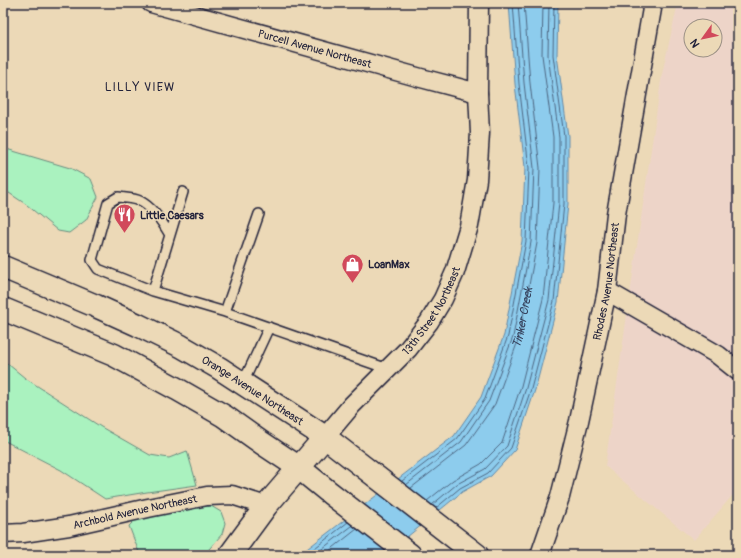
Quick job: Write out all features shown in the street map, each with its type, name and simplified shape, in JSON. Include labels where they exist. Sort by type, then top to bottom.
[{"type":"main road","name":"Orange Avenue Northeast","points":[[3,267],[138,325],[181,346],[212,364],[325,437],[477,555]]},
{"type":"main road","points":[[3,309],[114,355],[224,416],[262,444],[298,467],[410,555]]},
{"type":"main road","name":"13th Street Northeast","points":[[230,555],[266,506],[325,437]]},
{"type":"street","name":"Purcell Avenue Northeast","points":[[151,3],[478,93]]},
{"type":"street","name":"13th Street Northeast","points":[[325,437],[352,405],[408,349],[429,322],[443,299],[455,272],[469,226],[477,180],[480,133],[478,93],[479,3]]},
{"type":"street","name":"Rhodes Avenue Northeast","points":[[540,555],[560,497],[579,421],[607,291],[616,214],[653,3]]},
{"type":"street","points":[[607,291],[718,355],[738,372]]},
{"type":"street","name":"Archbold Avenue Northeast","points":[[3,534],[23,533],[70,526],[207,496],[232,495],[266,506]]},
{"type":"lane","points":[[152,291],[183,192]]},
{"type":"lane","points":[[170,235],[152,210],[140,201],[118,197],[108,203],[92,260],[98,269],[152,291],[225,312],[388,369]]},
{"type":"lane","points":[[225,312],[259,214]]},
{"type":"lane","points":[[243,383],[269,327]]},
{"type":"shaded area","points":[[678,3],[738,3],[738,489],[694,540],[605,466],[662,74]]},
{"type":"green space","points":[[3,148],[70,168],[91,179],[98,197],[86,220],[69,233],[58,231],[27,205],[3,189]]},
{"type":"green space","points":[[3,360],[25,378],[101,427],[150,455],[169,458],[187,451],[197,485],[105,499],[61,470],[3,440]]},
{"type":"green space","points":[[211,506],[221,512],[225,523],[222,534],[204,555],[140,555],[129,526],[137,518],[192,507]]},
{"type":"water","name":"Tinker Creek","points":[[509,3],[558,3],[557,55],[568,136],[568,204],[558,302],[535,390],[515,450],[491,476],[462,492],[385,555],[299,555],[454,436],[481,397],[504,335],[522,241],[525,167],[515,84]]},
{"type":"place","name":"Little Caesars","points":[[124,234]]},
{"type":"place","name":"LoanMax","points":[[352,284]]},
{"type":"district","name":"LILLY VIEW","points":[[140,87]]}]
